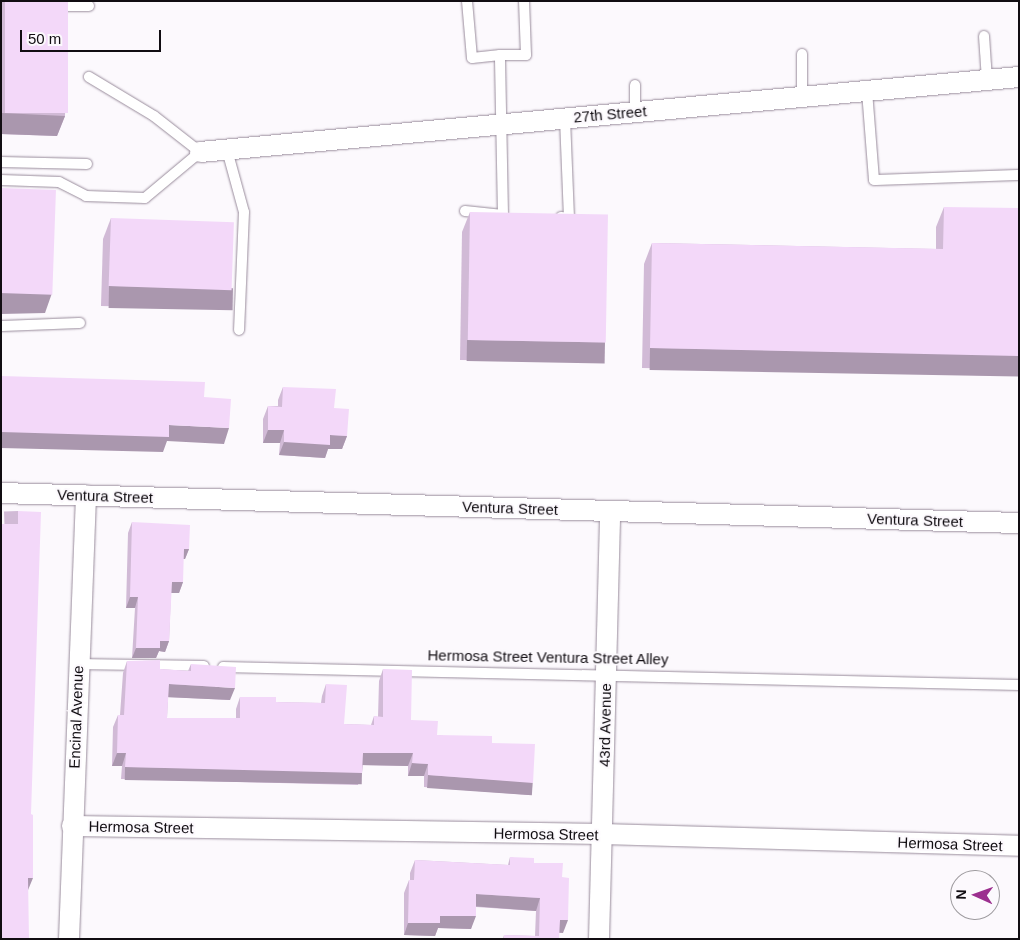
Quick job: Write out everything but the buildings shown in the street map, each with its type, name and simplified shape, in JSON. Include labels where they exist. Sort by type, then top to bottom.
[{"type":"street","name":"27th Street","points":[[200,152],[1019,77]]},
{"type":"street","name":"Ventura Street","points":[[1,493],[1019,523]]},
{"type":"street","name":"Encinal Avenue","points":[[69,939],[77,664],[86,495]]},
{"type":"street","name":"43rd Avenue","points":[[600,939],[610,511]]},
{"type":"street","name":"Hermosa Street","points":[[72,826],[602,834],[1019,846]]},
{"type":"lane","points":[[467,1],[472,58],[526,55],[524,1]]},
{"type":"lane","points":[[40,6],[89,6]]},
{"type":"lane","points":[[984,36],[987,80]]},
{"type":"lane","points":[[802,54],[802,97]]},
{"type":"lane","points":[[465,211],[507,215],[500,55]]},
{"type":"lane","points":[[1,180],[60,182],[86,196],[145,198],[200,152],[154,116],[89,77]]},
{"type":"lane","points":[[636,85],[636,112]]},
{"type":"lane","points":[[867,91],[874,180],[1019,174]]},
{"type":"lane","points":[[550,217],[569,218],[565,119]]},
{"type":"lane","points":[[227,150],[244,212],[239,330]]},
{"type":"lane","points":[[1,162],[87,164]]},
{"type":"lane","points":[[1,326],[80,323]]},
{"type":"lane","name":"Hermosa Street Ventura Street Alley","points":[[77,664],[606,673],[1019,685]]}]
